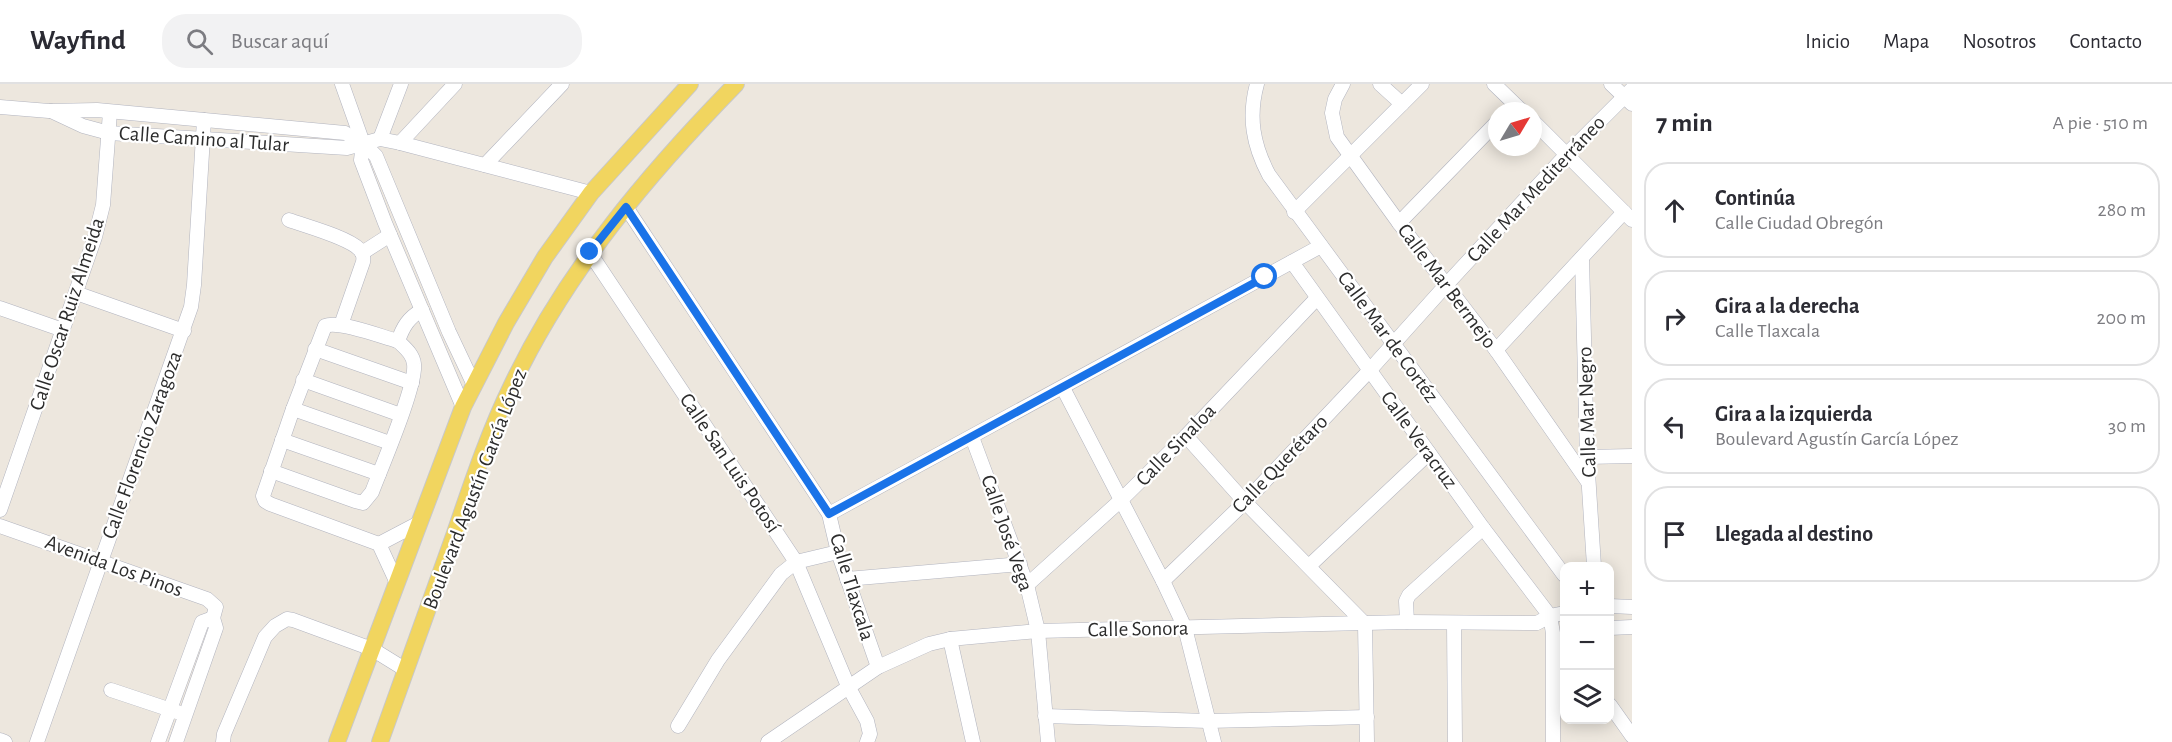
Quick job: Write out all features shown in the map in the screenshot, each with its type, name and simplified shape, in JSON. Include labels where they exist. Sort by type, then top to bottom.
[{"type":"main road","name":"Boulevard Agustín García López","points":[[337,742],[463,407],[506,323],[545,258],[591,193],[690,84]]},
{"type":"main road","name":"Boulevard Agustín García López","points":[[380,742],[473,481],[512,385],[546,322],[590,252],[696,125],[736,84]]},
{"type":"street","points":[[342,84],[363,143],[376,156],[474,385]]},
{"type":"street","points":[[380,140],[401,84]]},
{"type":"street","points":[[400,143],[455,84]]},
{"type":"street","points":[[485,165],[562,84]]},
{"type":"street","name":"Calle Mar de Cortéz","points":[[1257,84],[1252,118],[1253,138],[1259,157],[1269,175],[1294,212],[1560,570]]},
{"type":"street","name":"Calle Mar Bermejo","points":[[1343,84],[1335,99],[1332,113],[1337,137],[1496,350],[1588,482]]},
{"type":"street","points":[[1380,84],[1402,104]]},
{"type":"street","points":[[1294,212],[1422,84]]},
{"type":"street","points":[[1494,84],[1509,102]]},
{"type":"street","points":[[1611,84],[1629,97]]},
{"type":"street","name":"Calle Mar Mediterráneo","points":[[1394,344],[1567,154],[1629,97]]},
{"type":"street","name":"Calle Camino al Tular","points":[[0,107],[110,112],[345,133],[363,143]]},
{"type":"street","name":"Calle Camino al Tular","points":[[49,111],[83,126],[109,133],[347,148],[380,140],[400,143],[591,193]]},
{"type":"street","name":"Calle Oscar Ruiz Almeida","points":[[0,510],[101,215],[110,112]]},
{"type":"street","name":"Calle Florencio Zaragoza","points":[[37,742],[184,331],[193,295],[204,120]]},
{"type":"street","points":[[1496,350],[1582,258],[1628,216],[1542,130]]},
{"type":"street","points":[[1399,223],[1488,131]]},
{"type":"street","points":[[363,143],[361,160],[396,251],[463,407]]},
{"type":"street","name":"Calle Tlaxcala","points":[[626,207],[829,514],[838,552],[878,667]]},
{"type":"street","points":[[288,220],[344,241],[355,246],[362,253],[363,262],[341,325]]},
{"type":"street","points":[[362,253],[390,235]]},
{"type":"street","points":[[396,251],[412,244]]},
{"type":"street","points":[[829,514],[1321,246]]},
{"type":"street","name":"Calle San Luis Potosí","points":[[590,252],[796,562],[848,686],[870,728],[867,741]]},
{"type":"street","name":"Calle Mar Negro","points":[[1582,258],[1587,456],[1594,562]]},
{"type":"street","name":"Calle Veracruz","points":[[1292,262],[1483,528],[1550,616]]},
{"type":"street","points":[[76,293],[184,331]]},
{"type":"street","name":"Calle Sinaloa","points":[[1027,585],[1121,501],[1317,298]]},
{"type":"street","points":[[0,308],[63,330]]},
{"type":"street","points":[[398,341],[405,324],[422,310]]},
{"type":"street","points":[[271,471],[361,503],[369,497],[412,383],[414,363],[408,351],[398,341],[341,325],[325,326],[303,381],[271,471],[263,496],[267,503],[379,544],[397,583]]},
{"type":"street","name":"Calle Querétaro","points":[[1163,580],[1245,502],[1394,344]]},
{"type":"street","points":[[315,349],[412,383]]},
{"type":"street","points":[[303,381],[400,415]]},
{"type":"street","points":[[1063,388],[1163,580],[1185,628],[1214,742]]},
{"type":"street","points":[[293,409],[390,443]]},
{"type":"street","points":[[1186,436],[1245,502],[1365,624],[1367,742]]},
{"type":"street","name":"Calle José Vega","points":[[972,437],[1027,585],[1038,631],[1048,742]]},
{"type":"street","points":[[282,440],[379,474]]},
{"type":"street","points":[[1309,566],[1429,453]]},
{"type":"street","points":[[1587,456],[1632,456]]},
{"type":"street","points":[[379,544],[419,523]]},
{"type":"street","name":"Avenida Los Pinos","points":[[0,526],[207,599],[216,608],[213,618]]},
{"type":"street","points":[[1407,622],[1406,601],[1409,595],[1483,528]]},
{"type":"street","points":[[678,726],[718,660],[781,574],[796,562],[838,552]]},
{"type":"street","points":[[847,579],[1020,564]]},
{"type":"street","points":[[1614,606],[1632,607]]},
{"type":"street","name":"Calle Sonora","points":[[768,742],[878,667],[929,644],[950,639],[1038,631],[1407,622],[1537,623],[1560,614]]},
{"type":"street","points":[[1550,616],[1559,633],[1553,742]]},
{"type":"street","points":[[158,742],[202,622],[213,618],[216,628],[176,742]]},
{"type":"street","points":[[223,742],[224,734],[265,637],[287,619],[301,622],[372,649],[406,670]]},
{"type":"street","points":[[1454,623],[1455,742]]},
{"type":"street","points":[[1537,623],[1559,633]]},
{"type":"street","points":[[1614,628],[1632,627]]},
{"type":"street","points":[[950,639],[973,742]]},
{"type":"street","points":[[111,690],[186,715]]},
{"type":"street","points":[[1614,711],[1632,736]]},
{"type":"street","points":[[1045,716],[1208,721],[1367,717]]},
{"type":"street","points":[[0,740],[5,742]]},
{"type":"route","points":[[590,252],[626,207],[829,514],[1265,277]]}]
